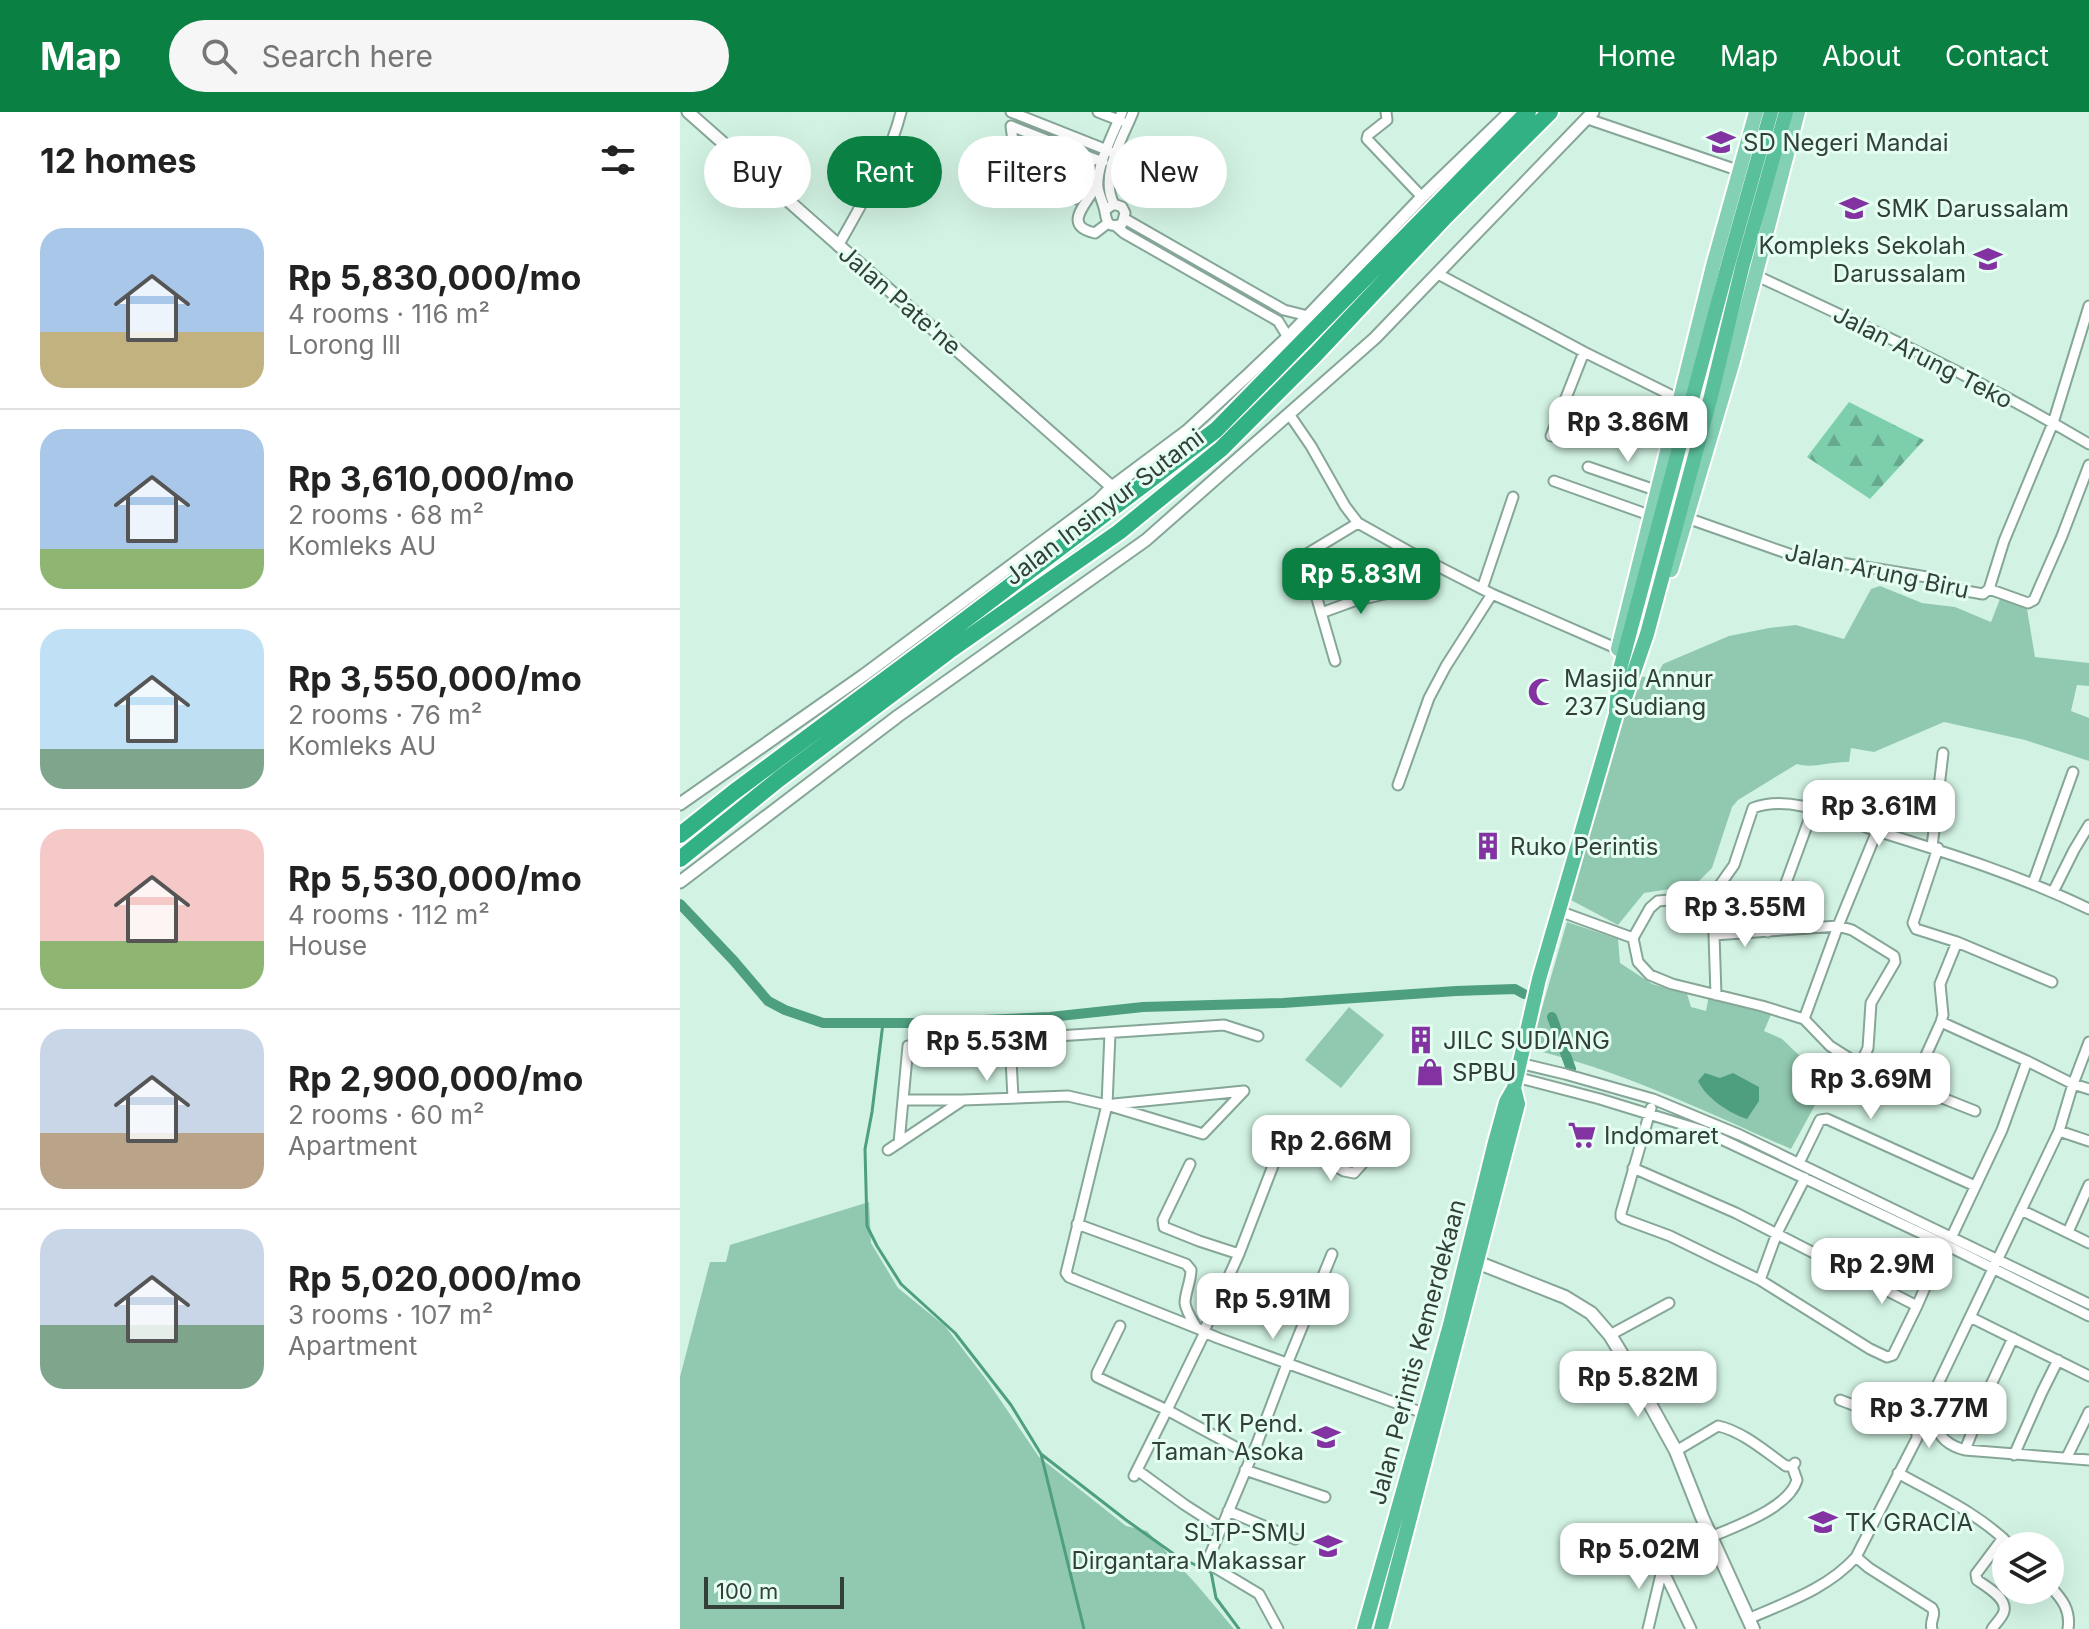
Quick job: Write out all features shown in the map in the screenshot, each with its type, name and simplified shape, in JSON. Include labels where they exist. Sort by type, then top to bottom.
[{"type":"highway","name":"Jalan Insinyur Sutami","points":[[680,835],[1216,430],[1528,112]]},
{"type":"highway","name":"Jalan Insinyur Sutami","points":[[680,859],[779,779],[949,651],[1119,532],[1221,449],[1550,112]]},
{"type":"highway","name":"Jalan Perintis Kemerdekaan","points":[[1381,1629],[1472,1260],[1495,1142],[1517,1076],[1539,979],[1616,714],[1626,695],[1626,675],[1729,261],[1771,112]]},
{"type":"highway","name":"Jalan Perintis Kemerdekaan","points":[[1626,675],[1647,634],[1743,264],[1786,112]]},
{"type":"highway","name":"Jalan Perintis Kemerdekaan","points":[[1364,1629],[1472,1260]]},
{"type":"main road","name":"Jalan Perintis Kemerdekaan","points":[[1756,112],[1714,262],[1618,649],[1616,661],[1626,675],[1643,665],[1733,361],[1798,112]]},
{"type":"main road","points":[[1472,1260],[1565,1297],[1591,1313],[1610,1335],[1676,1451],[1751,1624]]},
{"type":"street","name":"Jalan Pate'ne","points":[[688,112],[1112,487]]},
{"type":"street","points":[[838,246],[890,148],[901,112]]},
{"type":"street","points":[[1011,112],[1111,152]]},
{"type":"street","points":[[1098,112],[1123,119],[1133,112]]},
{"type":"street","points":[[1386,112],[1387,120],[1367,139],[1422,197]]},
{"type":"street","points":[[680,804],[864,675],[1187,431],[1288,337],[1422,197],[1510,112]]},
{"type":"street","points":[[680,882],[898,716],[1146,540],[1375,338],[1590,115],[1740,171]]},
{"type":"street","points":[[1011,126],[1024,132],[1092,158],[1076,199],[1027,179],[1016,165],[1011,126]]},
{"type":"street","points":[[1110,207],[1122,207],[1125,219],[1122,224],[1095,233],[1079,225],[1077,217],[1093,194],[1103,162],[1111,153]]},
{"type":"street","points":[[1095,159],[1103,162]]},
{"type":"street","points":[[1111,160],[1108,185],[1110,207],[1105,218],[1112,225],[1278,321],[1288,337]]},
{"type":"street","points":[[1098,182],[1098,191],[1110,207]]},
{"type":"street","points":[[1125,219],[1284,310],[1308,316]]},
{"type":"street","points":[[1438,274],[1681,400]]},
{"type":"street","name":"Jalan Arung Teko","points":[[1755,275],[1876,332],[2089,444]]},
{"type":"street","name":"Jalan Arung Biru","points":[[1687,518],[1792,555],[1927,577],[1983,594],[1989,589],[2004,541],[2053,423],[2089,306]]},
{"type":"street","points":[[1278,321],[1285,316],[1284,310]]},
{"type":"street","points":[[1551,436],[1584,352]]},
{"type":"street","points":[[1289,414],[1358,523],[1487,591],[1618,649]]},
{"type":"street","points":[[1989,589],[2028,603],[2034,600],[2089,465]]},
{"type":"street","points":[[1588,467],[1658,491]]},
{"type":"street","points":[[1554,481],[1652,516]]},
{"type":"street","points":[[1398,785],[1429,698],[1487,591],[1513,497]]},
{"type":"street","points":[[1335,661],[1305,555],[1358,523]]},
{"type":"street","points":[[1321,613],[1389,593],[1408,551]]},
{"type":"street","points":[[1943,753],[1935,848],[1913,925],[1916,929],[1957,942],[2052,982]]},
{"type":"street","points":[[2033,883],[2073,772]]},
{"type":"street","points":[[1716,995],[1712,896],[1734,865],[1753,808],[1763,805],[1782,804],[1813,809],[2033,883],[2089,909]]},
{"type":"street","points":[[1768,932],[1813,809]]},
{"type":"street","points":[[2053,892],[2089,825]]},
{"type":"street","points":[[1804,1019],[1877,831]]},
{"type":"street","points":[[1712,896],[1658,901],[1650,908],[1633,938],[1638,962],[1649,974],[1672,984],[1804,1019],[1830,1046],[1860,1065],[1975,1111]]},
{"type":"street","points":[[1559,911],[1633,938]]},
{"type":"street","points":[[1714,935],[1838,926],[1852,930],[1892,954],[1896,960],[1871,1003],[1868,1048],[1860,1065]]},
{"type":"street","points":[[1912,1086],[1941,1022],[1940,984],[1957,942]]},
{"type":"street","points":[[1941,1022],[2089,1089]]},
{"type":"street","points":[[899,1143],[908,1046],[1224,1025],[1258,1036]]},
{"type":"street","points":[[1110,1033],[1107,1105],[1066,1268],[1069,1277],[1287,1364],[1426,1414]]},
{"type":"street","points":[[1010,1040],[1013,1098]]},
{"type":"street","points":[[2089,1042],[2059,1131],[1938,1384],[1935,1398],[1937,1432],[1948,1444],[1965,1450],[2089,1460]]},
{"type":"street","points":[[1653,1099],[1622,1218],[1670,1236],[1760,1280],[1870,1349],[1890,1357],[2002,1130],[2027,1061]]},
{"type":"street","points":[[1517,1076],[1565,1074],[1653,1099],[1740,1135],[1995,1264],[2089,1316]]},
{"type":"street","points":[[1517,1076],[1704,1131],[1948,1240]]},
{"type":"street","points":[[903,1100],[1068,1096],[1203,1134],[1244,1091],[1107,1105]]},
{"type":"street","points":[[888,1150],[963,1100]]},
{"type":"street","points":[[1799,1163],[1820,1120],[1827,1119],[1975,1186]]},
{"type":"street","points":[[1221,1528],[1135,1473],[1239,1254],[1281,1145],[1288,1141],[1294,1143],[1344,1171],[1354,1173],[1384,1122]]},
{"type":"street","points":[[2059,1131],[2089,1141]]},
{"type":"street","points":[[1190,1164],[1163,1220],[1164,1227],[1239,1254]]},
{"type":"street","points":[[1633,1168],[1718,1204],[1917,1306]]},
{"type":"street","points":[[1760,1280],[1777,1233],[1805,1178]]},
{"type":"street","points":[[2068,1232],[2089,1185]]},
{"type":"street","points":[[2021,1210],[2089,1243]]},
{"type":"street","points":[[1077,1224],[1186,1264],[1191,1270],[1185,1301],[1187,1311],[1202,1330]]},
{"type":"street","points":[[1278,1629],[1259,1594],[1208,1563],[1332,1254]]},
{"type":"street","points":[[1995,1264],[2089,1304]]},
{"type":"street","points":[[1610,1335],[1669,1303]]},
{"type":"street","points":[[1970,1317],[2089,1376]]},
{"type":"street","points":[[1120,1326],[1097,1377],[1252,1456]]},
{"type":"street","points":[[1965,1450],[2013,1338]]},
{"type":"street","points":[[2014,1455],[2058,1360]]},
{"type":"street","points":[[1751,1624],[1826,1583],[1856,1557],[1917,1438],[1913,1428],[1840,1400]]},
{"type":"street","points":[[2067,1457],[2089,1412]]},
{"type":"street","points":[[1676,1451],[1722,1426],[1786,1466],[1794,1464],[1797,1480],[1789,1496],[1711,1537]]},
{"type":"street","points":[[1245,1470],[1325,1497]]},
{"type":"street","points":[[1898,1473],[1954,1504],[1993,1532]]},
{"type":"street","points":[[1228,1511],[1295,1539]]},
{"type":"street","points":[[1653,1549],[1691,1629]]},
{"type":"street","points":[[1856,1557],[1932,1608],[1932,1629]]},
{"type":"street","points":[[1992,1557],[1976,1574],[1977,1580],[1992,1592]]},
{"type":"street","points":[[1648,1629],[1662,1570]]},
{"type":"street","points":[[2064,1603],[2070,1618],[2068,1629]]},
{"type":"street","points":[[1992,1629],[2004,1613],[2004,1604]]},
{"type":"shaded area","points":[[1880,586],[1922,603],[1955,607],[1991,622],[2000,599],[2027,609],[2035,657],[2089,663],[2089,686],[2077,685],[2071,711],[2089,718],[2089,761],[2025,740],[1944,722],[1874,752],[1851,748],[1849,762],[1809,766],[1797,764],[1738,800],[1732,807],[1712,868],[1695,885],[1644,893],[1618,925],[1569,899],[1635,675],[1655,679],[1663,664],[1729,636],[1769,628],[1796,625],[1844,639],[1871,589]]},
{"type":"shaded area","points":[[1567,922],[1618,939],[1620,963],[1652,984],[1687,994],[1691,1007],[1706,1011],[1709,995],[1773,1010],[1764,1031],[1782,1039],[1803,1059],[1799,1070],[1816,1083],[1819,1079],[1826,1085],[1791,1149],[1630,1080],[1530,1049]]},
{"type":"shaded area","points":[[1349,1007],[1384,1035],[1341,1088],[1305,1060]]},
{"type":"shaded area","points":[[1705,1073],[1720,1078],[1733,1073],[1759,1087],[1759,1101],[1747,1119],[1726,1109],[1707,1094],[1698,1081]]},
{"type":"shaded area","points":[[869,1202],[871,1243],[898,1288],[945,1326],[1039,1457],[1126,1526],[1147,1531],[1234,1629],[680,1629],[680,1377],[710,1262],[726,1262],[730,1245]]},
{"type":"green space","points":[[1849,402],[1924,440],[1870,499],[1807,457]]},
{"type":"waterway","points":[[680,904],[768,1001],[823,1023],[1050,1017],[1143,1007],[1283,1003],[1456,991],[1515,989],[1524,994]]},
{"type":"waterway","points":[[1552,1017],[1571,1069]]},
{"type":"waterway","points":[[883,1023],[865,1149],[867,1226],[877,1246],[901,1284],[955,1333],[1011,1405],[1041,1454],[1178,1557],[1211,1572],[1216,1598],[1239,1629]]},
{"type":"waterway","points":[[1041,1454],[1084,1629]]},
{"type":"place","name":"SD Negeri Mandai","points":[[1721,142]]},
{"type":"place","name":"SMK Darussalam","points":[[1854,208]]},
{"type":"place","name":"Kompleks Sekolah Darussalam","points":[[1988,259]]},
{"type":"place","name":"Masjid Annur 237 Sudiang","points":[[1542,692]]},
{"type":"place","name":"Ruko Perintis","points":[[1488,846]]},
{"type":"place","name":"JILC SUDIANG","points":[[1421,1040]]},
{"type":"place","name":"SPBU","points":[[1430,1072]]},
{"type":"place","name":"Indomaret","points":[[1582,1135]]},
{"type":"place","name":"TK Pend. Taman Asoka","points":[[1326,1437]]},
{"type":"place","name":"TK GRACIA","points":[[1823,1522]]},
{"type":"place","name":"SLTP-SMU Dirgantara Makassar","points":[[1328,1546]]}]
